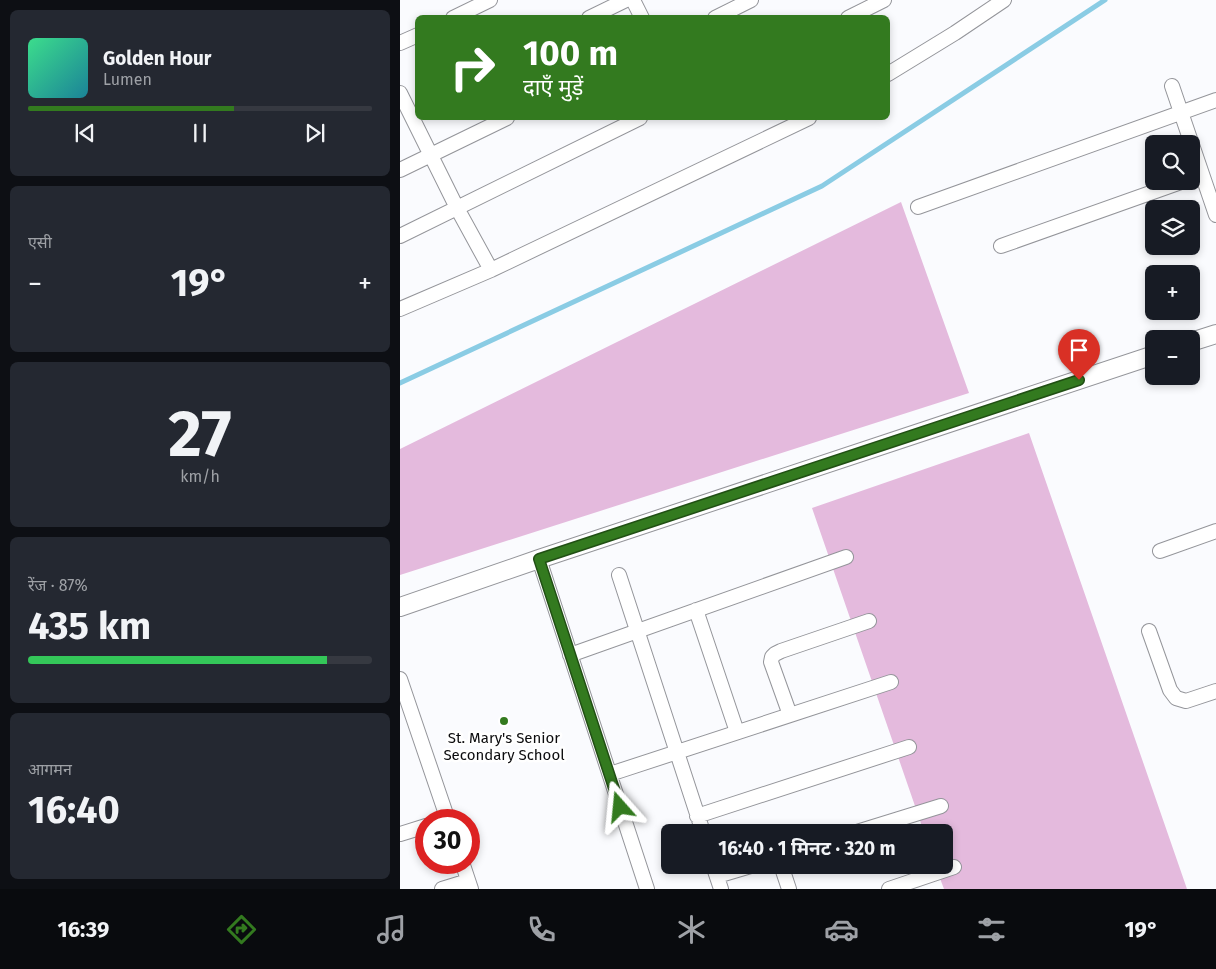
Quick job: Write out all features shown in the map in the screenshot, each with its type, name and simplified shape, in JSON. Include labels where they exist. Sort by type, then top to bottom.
[{"type":"street","points":[[459,15],[490,0]]},
{"type":"street","points":[[595,15],[626,0]]},
{"type":"street","points":[[634,0],[641,15]]},
{"type":"street","points":[[720,15],[751,0]]},
{"type":"street","points":[[854,15],[884,0]]},
{"type":"street","points":[[890,73],[955,34],[1004,0]]},
{"type":"street","points":[[400,43],[415,36]]},
{"type":"street","points":[[1172,86],[1186,135]]},
{"type":"street","points":[[918,207],[1216,100]]},
{"type":"street","points":[[406,101],[415,119]]},
{"type":"street","points":[[415,120],[457,208],[490,270]]},
{"type":"street","points":[[400,170],[503,120]]},
{"type":"street","points":[[400,236],[636,120]]},
{"type":"street","points":[[400,309],[490,270],[805,120]]},
{"type":"street","points":[[1200,176],[1216,170]]},
{"type":"street","points":[[1200,183],[1216,215]]},
{"type":"street","points":[[1001,246],[1159,190]]},
{"type":"street","points":[[1200,339],[1216,334]]},
{"type":"street","points":[[400,607],[1145,358]]},
{"type":"street","points":[[1160,551],[1216,531]]},
{"type":"street","points":[[570,655],[846,557]]},
{"type":"street","points":[[539,559],[647,889]]},
{"type":"street","points":[[619,575],[700,824]]},
{"type":"street","points":[[696,610],[737,732]]},
{"type":"street","points":[[790,715],[771,662],[772,657],[781,651],[869,621]]},
{"type":"street","points":[[1149,631],[1170,690],[1176,698],[1186,700],[1216,691]]},
{"type":"street","points":[[400,679],[442,809]]},
{"type":"street","points":[[610,774],[891,682]]},
{"type":"street","points":[[697,816],[909,747]]},
{"type":"street","points":[[883,824],[941,806]]},
{"type":"street","points":[[400,834],[415,829]]},
{"type":"street","points":[[889,889],[954,866]]},
{"type":"street","points":[[784,874],[789,889]]},
{"type":"street","points":[[442,889],[469,885]]},
{"type":"shaded area","points":[[901,202],[969,393],[400,575],[400,449]]},
{"type":"shaded area","points":[[1029,433],[1187,889],[944,889],[938,874],[953,874],[953,824],[921,824],[812,508]]},
{"type":"waterway","points":[[400,383],[822,186],[1105,0]]},
{"type":"place","name":"St. Mary's Senior Secondary School","points":[[504,721]]},
{"type":"route","points":[[620,807],[539,559],[1079,380]]}]
